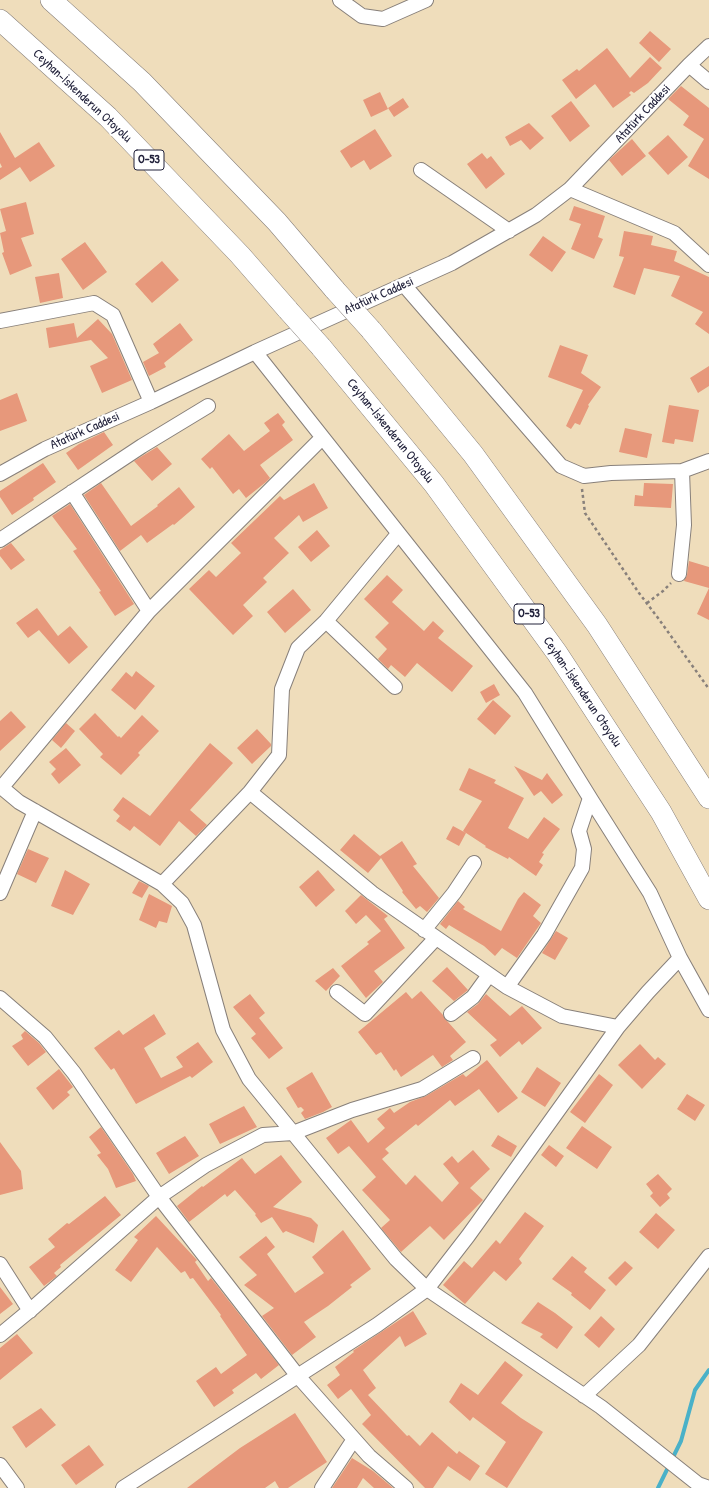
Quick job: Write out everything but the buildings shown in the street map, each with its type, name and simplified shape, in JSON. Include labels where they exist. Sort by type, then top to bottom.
[{"type":"highway","points":[[52,0],[142,82],[277,222],[371,330],[473,454],[597,625],[709,798]]},
{"type":"highway","name":"Ceyhan-İskenderun Otoyolu","points":[[0,20],[108,117],[240,255],[321,347],[434,484],[557,653],[661,812],[709,899]]},
{"type":"street","points":[[340,0],[362,16],[383,19],[426,0]]},
{"type":"street","name":"Atatürk Caddesi","points":[[0,474],[44,449],[151,402],[255,352],[452,263],[536,215],[570,190],[709,46]]},
{"type":"street","points":[[689,65],[709,82]]},
{"type":"street","points":[[421,170],[509,231]]},
{"type":"street","points":[[570,190],[674,233],[709,265]]},
{"type":"street","points":[[404,285],[561,466],[584,476],[611,473],[682,471],[709,461]]},
{"type":"street","points":[[0,321],[94,303],[113,315],[151,402]]},
{"type":"street","points":[[255,352],[525,693],[650,893],[680,958],[709,1010]]},
{"type":"street","points":[[0,540],[72,492],[208,406]]},
{"type":"street","points":[[322,438],[149,611],[1,787],[19,802],[162,884],[182,903],[194,925],[223,1030],[249,1079],[396,1259],[427,1289],[601,1407],[704,1486]]},
{"type":"street","points":[[679,574],[684,526],[682,471]]},
{"type":"street","points":[[72,492],[149,611]]},
{"type":"street","points":[[162,884],[250,792],[279,755],[282,689],[298,648],[326,621],[398,534]]},
{"type":"street","points":[[326,621],[395,687]]},
{"type":"street","points":[[250,792],[372,893],[507,987],[562,1016],[618,1027]]},
{"type":"street","points":[[507,987],[544,935],[582,868],[584,849],[578,831],[590,798]]},
{"type":"street","points":[[0,894],[35,811]]},
{"type":"street","points":[[424,930],[454,893],[474,863]]},
{"type":"street","points":[[337,992],[366,1014],[436,938]]},
{"type":"street","points":[[123,1488],[376,1324],[427,1289],[481,1219],[618,1027],[680,958]]},
{"type":"street","points":[[451,1014],[473,997],[489,974]]},
{"type":"street","points":[[0,998],[45,1037],[74,1073],[159,1197],[297,1375],[369,1456],[406,1488]]},
{"type":"street","points":[[0,1335],[30,1311],[159,1197],[206,1165],[263,1135],[293,1133],[352,1110],[422,1088],[473,1058]]},
{"type":"street","points":[[584,1396],[639,1346],[709,1256]]},
{"type":"street","points":[[0,1264],[30,1311]]},
{"type":"street","points":[[322,1488],[354,1439]]},
{"type":"street","points":[[0,1465],[17,1488]]},
{"type":"path","points":[[584,476],[582,490],[584,513],[709,689]]},
{"type":"path","points":[[647,603],[663,591],[679,574]]},
{"type":"waterway","points":[[658,1488],[681,1441],[695,1390],[709,1370]]}]
